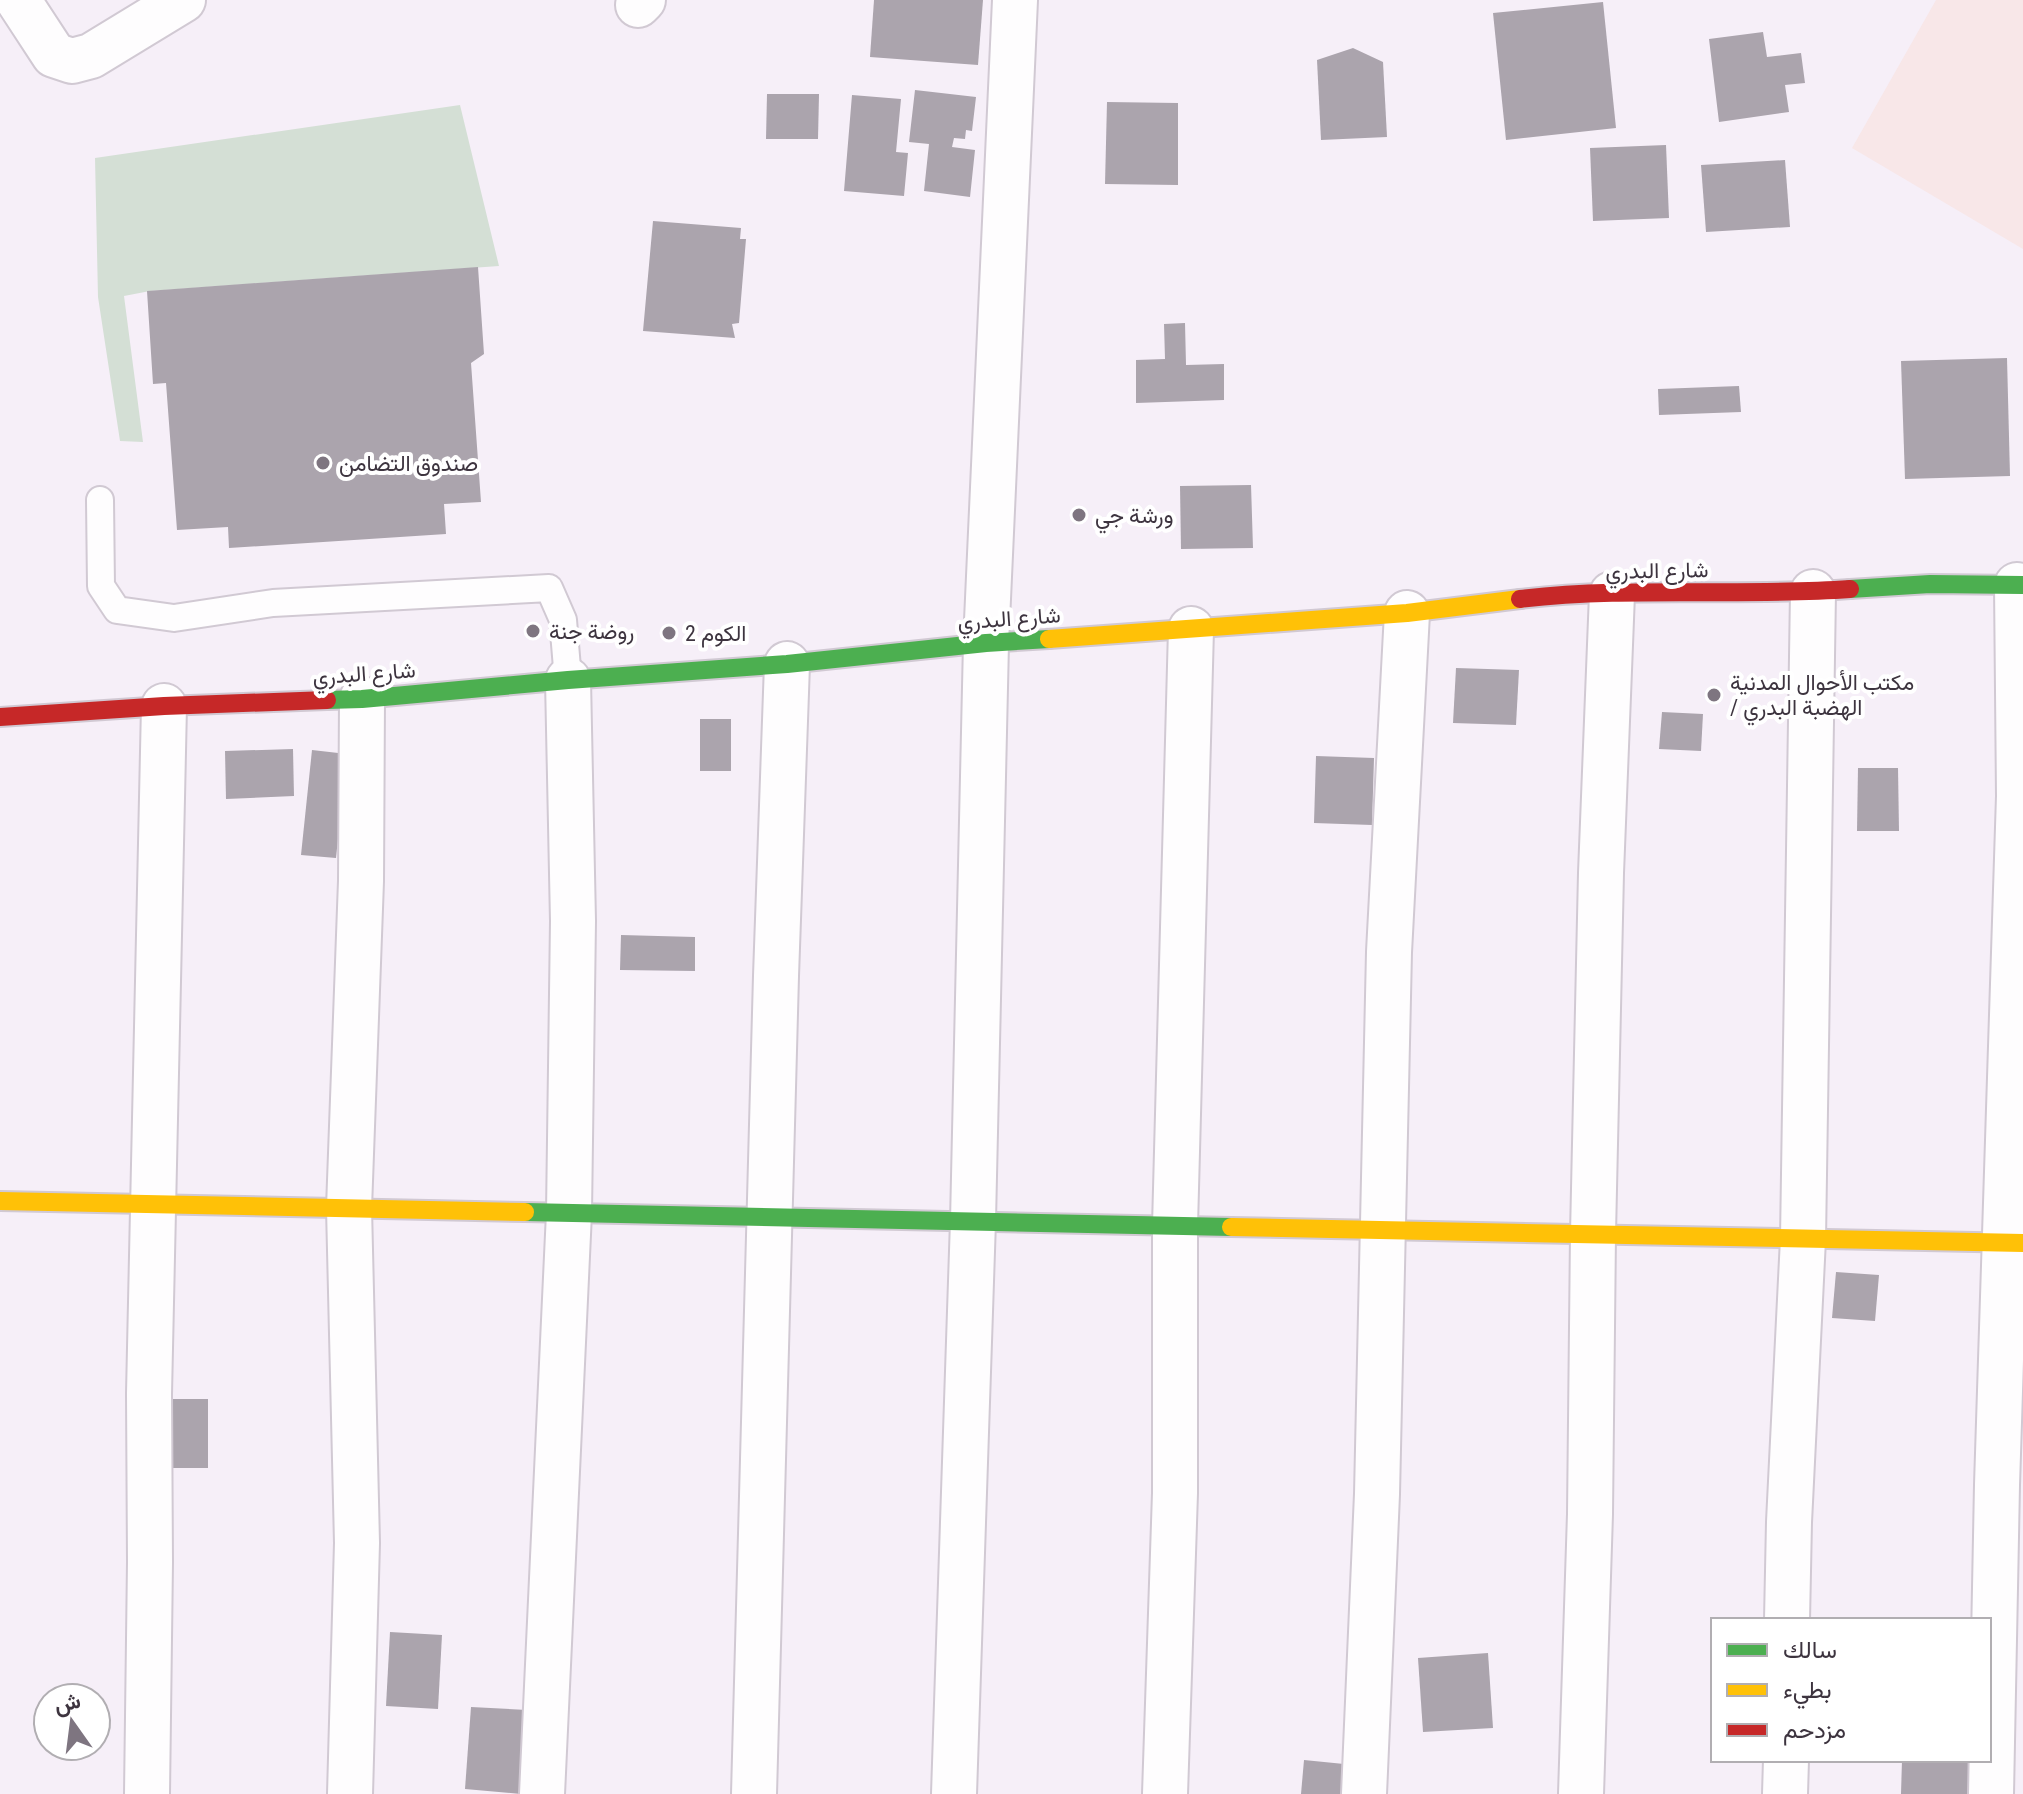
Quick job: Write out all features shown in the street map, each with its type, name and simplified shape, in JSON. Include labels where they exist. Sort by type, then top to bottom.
[{"type":"street","points":[[18,0],[54,55],[72,61],[91,56],[183,0]]},
{"type":"street","points":[[954,1794],[973,1221],[986,643],[1015,0]]},
{"type":"street","name":"شارع البدري","points":[[0,717],[164,706],[362,699],[787,664],[986,643],[1407,613],[1531,598],[1813,592],[1930,584],[2020,585]]},
{"type":"street","points":[[1991,1794],[1996,1501],[2014,1242],[2020,585]]},
{"type":"street","points":[[1787,1618],[1803,1239],[1813,592]]},
{"type":"street","points":[[1581,1794],[1590,1514],[1601,873],[1612,594]]},
{"type":"street","points":[[1364,1794],[1377,1494],[1389,952],[1407,613]]},
{"type":"street","points":[[1165,1794],[1175,1493],[1175,1226],[1191,629]]},
{"type":"street","points":[[754,1794],[787,664]]},
{"type":"street","points":[[542,1794],[569,1213],[573,921],[568,680]]},
{"type":"street","points":[[350,1794],[357,1543],[349,1208],[361,881],[362,699]]},
{"type":"street","points":[[147,1794],[149,1394],[164,706]]},
{"type":"street","points":[[0,1201],[2014,1242]]},
{"type":"street","points":[[1785,1794],[1786,1762]]},
{"type":"lane","points":[[100,500],[101,586],[117,610],[174,618],[273,603],[549,588],[563,620],[568,680]]},
{"type":"shaded area","points":[[1936,0],[2023,0],[2023,249],[1852,148]]},
{"type":"shaded area","points":[[460,105],[499,266],[150,291],[124,296],[143,442],[120,441],[98,297],[95,158]]},
{"type":"building","points":[[874,0],[983,0],[978,65],[870,57]]},
{"type":"building","points":[[1603,2],[1616,128],[1506,140],[1493,13]]},
{"type":"building","points":[[1763,32],[1767,57],[1801,53],[1805,83],[1785,85],[1789,112],[1719,122],[1709,39]]},
{"type":"building","points":[[1353,48],[1383,62],[1387,137],[1321,140],[1317,60]]},
{"type":"building","points":[[915,90],[976,97],[972,131],[966,130],[965,139],[954,138],[952,147],[975,150],[970,197],[924,191],[929,144],[909,142]]},
{"type":"building","points":[[767,94],[819,94],[818,139],[766,139]]},
{"type":"building","points":[[852,95],[901,99],[896,152],[908,153],[904,196],[844,191]]},
{"type":"building","points":[[1107,102],[1178,103],[1178,185],[1105,184]]},
{"type":"building","points":[[1666,145],[1669,218],[1593,221],[1590,148]]},
{"type":"building","points":[[1785,160],[1790,227],[1706,232],[1701,165]]},
{"type":"building","points":[[653,221],[741,228],[740,239],[746,239],[739,323],[732,324],[735,338],[643,331]]},
{"type":"building","points":[[478,267],[484,354],[471,363],[481,502],[444,504],[446,534],[229,548],[228,527],[177,530],[166,383],[153,384],[147,291]]},
{"type":"building","points":[[1185,323],[1186,365],[1224,364],[1224,400],[1136,403],[1136,360],[1165,359],[1164,324]]},
{"type":"building","points":[[2007,358],[2010,476],[1905,479],[1901,361]]},
{"type":"building","points":[[1739,386],[1741,412],[1659,415],[1658,389]]},
{"type":"building","points":[[1251,485],[1253,548],[1181,549],[1180,486]]},
{"type":"building","points":[[1456,668],[1519,670],[1516,725],[1453,723]]},
{"type":"building","points":[[1662,712],[1703,714],[1701,751],[1659,749]]},
{"type":"building","points":[[700,719],[731,719],[731,771],[700,771]]},
{"type":"building","points":[[293,749],[294,796],[226,799],[225,751]]},
{"type":"building","points":[[312,750],[347,754],[336,858],[301,855]]},
{"type":"building","points":[[1316,756],[1374,758],[1372,825],[1314,823]]},
{"type":"building","points":[[1858,768],[1898,768],[1899,831],[1857,831]]},
{"type":"building","points":[[621,935],[695,937],[695,971],[620,970]]},
{"type":"building","points":[[1836,1272],[1879,1275],[1875,1321],[1832,1318]]},
{"type":"building","points":[[172,1399],[208,1399],[208,1468],[171,1468]]},
{"type":"building","points":[[390,1632],[442,1635],[438,1709],[386,1706]]},
{"type":"building","points":[[1488,1653],[1493,1728],[1423,1732],[1418,1658]]},
{"type":"building","points":[[471,1707],[527,1710],[521,1794],[465,1789]]},
{"type":"building","points":[[1304,1760],[1344,1764],[1342,1794],[1301,1794]]},
{"type":"building","points":[[1902,1762],[1977,1762],[1977,1794],[1901,1794]]},
{"type":"traffic: fast","points":[[1850,589],[1930,584],[2023,585]]},
{"type":"traffic: fast","points":[[327,700],[787,664],[1049,639]]},
{"type":"traffic: fast","points":[[525,1212],[1231,1227]]},
{"type":"traffic: slow","points":[[1049,639],[1407,613],[1520,599]]},
{"type":"traffic: slow","points":[[0,1201],[525,1212]]},
{"type":"traffic: slow","points":[[1231,1227],[2023,1243]]},
{"type":"traffic: jam","points":[[1520,599],[1602,593],[1850,589]]},
{"type":"traffic: jam","points":[[0,717],[164,706],[327,700]]},
{"type":"place","name":"صندوق التضامن","points":[[323,463]]},
{"type":"place","name":"ورشة جي","points":[[1079,515]]},
{"type":"place","name":"روضة جنة","points":[[533,631]]},
{"type":"place","name":"الكوم 2","points":[[669,633]]},
{"type":"place","name":"مكتب الأحوال المدنية / الهضبة البدري","points":[[1714,695]]}]
